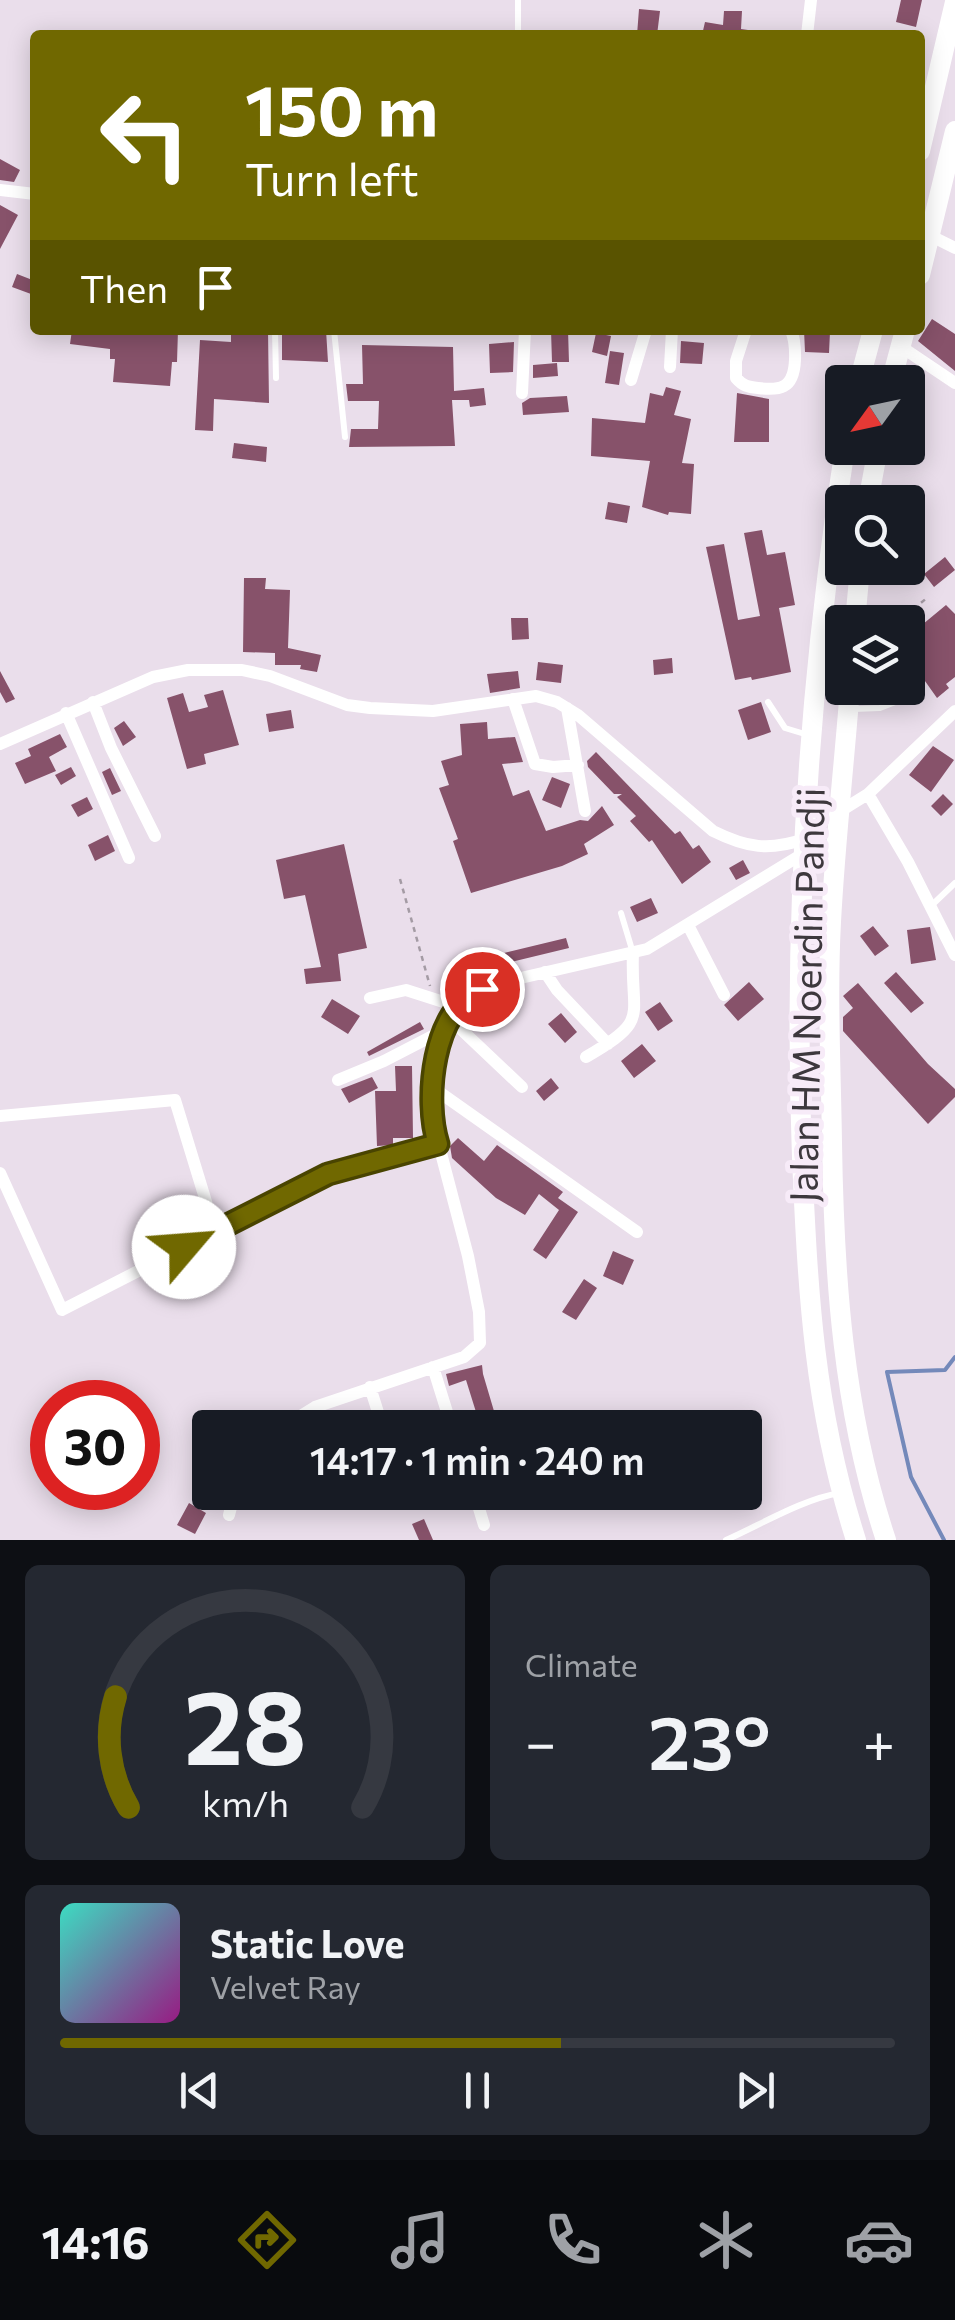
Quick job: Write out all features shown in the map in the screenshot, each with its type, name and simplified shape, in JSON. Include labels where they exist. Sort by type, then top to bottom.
[{"type":"main road","points":[[925,130],[955,2]]},
{"type":"main road","points":[[925,257],[955,131]]},
{"type":"main road","points":[[864,365],[872,335]]},
{"type":"main road","name":"Jalan HM Noerdin Pandji","points":[[843,465],[826,570],[804,846],[800,1079],[806,1263],[815,1364],[828,1442],[856,1540]]},
{"type":"main road","name":"Jalan HM Noerdin Pandji","points":[[854,705],[839,812],[831,925],[833,1237],[854,1423],[886,1540]]},
{"type":"main road","points":[[801,924],[831,925]]},
{"type":"street","points":[[808,30],[811,0]]},
{"type":"street","points":[[0,190],[30,193]]},
{"type":"street","points":[[931,236],[955,248]]},
{"type":"street","points":[[522,393],[525,335]]},
{"type":"street","points":[[632,380],[645,335]]},
{"type":"street","points":[[670,366],[672,335]]},
{"type":"street","points":[[744,335],[736,361],[736,378],[745,386],[771,389],[790,380],[796,345],[793,335]]},
{"type":"street","points":[[913,350],[955,383]]},
{"type":"street","points":[[0,744],[153,677],[188,670],[242,670],[370,708],[432,711],[547,698],[567,708],[714,831],[758,848],[804,846]]},
{"type":"street","points":[[513,699],[535,764],[578,765]]},
{"type":"street","points":[[94,702],[118,763],[155,836]]},
{"type":"street","points":[[567,708],[585,811]]},
{"type":"street","points":[[839,812],[868,794],[955,711]]},
{"type":"street","points":[[66,713],[129,858]]},
{"type":"street","points":[[868,794],[955,955]]},
{"type":"street","points":[[338,1080],[384,1061],[450,1018],[474,992],[634,953],[688,925],[804,846]]},
{"type":"street","points":[[688,925],[724,995]]},
{"type":"street","points":[[586,1057],[626,1032],[635,1017],[634,953]]},
{"type":"street","points":[[545,972],[608,1044]]},
{"type":"street","points":[[370,998],[406,990],[434,997],[450,1018],[522,1087]]},
{"type":"street","points":[[309,1410],[474,1352],[480,1344],[468,1256],[431,1115],[432,1086],[450,1018]]},
{"type":"street","points":[[432,1086],[637,1232]]},
{"type":"street","points":[[0,1116],[176,1100],[215,1232]]},
{"type":"street","points":[[0,1173],[62,1310],[328,1174],[438,1144]]},
{"type":"street","points":[[433,1367],[446,1410]]},
{"type":"street","points":[[370,1387],[377,1410]]},
{"type":"street","points":[[229,1515],[230,1510]]},
{"type":"street","points":[[479,1510],[484,1526]]},
{"type":"lane","points":[[518,0],[518,30]]},
{"type":"lane","points":[[275,335],[276,378]]},
{"type":"lane","points":[[335,335],[345,437]]},
{"type":"lane","points":[[768,702],[785,728],[814,736]]},
{"type":"lane","points":[[855,710],[885,705]]},
{"type":"lane","points":[[931,906],[955,884]]},
{"type":"lane","points":[[621,913],[634,953]]},
{"type":"lane","points":[[726,1540],[814,1497],[841,1492]]},
{"type":"path","points":[[918,605],[928,596]]},
{"type":"path","points":[[400,879],[434,997]]},
{"type":"building","points":[[901,0],[922,0],[916,27],[896,22]]},
{"type":"building","points":[[639,9],[660,11],[658,30],[637,30]]},
{"type":"building","points":[[724,11],[742,11],[741,29],[748,30],[703,30],[705,22],[723,25]]},
{"type":"building","points":[[0,159],[20,170],[14,182],[0,180]]},
{"type":"building","points":[[0,205],[18,215],[0,249]]},
{"type":"building","points":[[17,274],[30,279],[30,294],[12,287]]},
{"type":"building","points":[[932,319],[955,334],[955,371],[918,341]]},
{"type":"building","points":[[71,335],[178,335],[177,362],[172,362],[170,386],[113,382],[115,359],[110,359],[110,349],[70,344]]},
{"type":"building","points":[[231,335],[268,335],[269,403],[214,399],[213,431],[195,430],[200,340],[231,342]]},
{"type":"building","points":[[282,335],[326,335],[328,362],[282,360]]},
{"type":"building","points":[[551,335],[568,335],[569,362],[552,362]]},
{"type":"building","points":[[596,335],[611,336],[607,356],[592,352]]},
{"type":"building","points":[[804,335],[830,335],[829,353],[805,352]]},
{"type":"building","points":[[681,341],[704,343],[702,364],[680,363]]},
{"type":"building","points":[[514,342],[513,372],[490,373],[489,344]]},
{"type":"building","points":[[362,345],[453,347],[454,391],[484,388],[486,405],[470,407],[469,400],[452,400],[455,446],[349,447],[351,429],[378,429],[379,401],[348,401],[346,384],[363,384]]},
{"type":"building","points":[[610,351],[624,353],[619,385],[605,383]]},
{"type":"building","points":[[557,363],[558,376],[533,378],[533,365]]},
{"type":"building","points":[[666,387],[681,391],[674,415],[691,419],[682,463],[694,464],[691,514],[668,515],[642,507],[650,461],[591,456],[592,418],[645,423],[650,393],[663,396]]},
{"type":"building","points":[[737,393],[769,399],[769,442],[734,442]]},
{"type":"building","points":[[567,396],[569,412],[523,415],[522,403],[530,398]]},
{"type":"building","points":[[234,443],[267,447],[266,462],[232,458]]},
{"type":"building","points":[[608,502],[630,506],[627,523],[605,519]]},
{"type":"building","points":[[762,530],[767,555],[785,552],[795,605],[779,608],[791,672],[735,680],[706,547],[724,544],[738,620],[760,616],[744,533]]},
{"type":"building","points":[[945,557],[955,570],[934,587],[925,573]]},
{"type":"building","points":[[244,578],[266,578],[265,589],[290,590],[288,648],[321,655],[317,672],[300,669],[301,665],[275,665],[275,653],[243,652]]},
{"type":"building","points":[[946,605],[955,614],[955,677],[937,698],[925,681],[925,622]]},
{"type":"building","points":[[511,618],[528,618],[529,639],[512,640]]},
{"type":"building","points":[[672,658],[673,673],[654,675],[653,660]]},
{"type":"building","points":[[538,662],[563,665],[561,683],[536,680]]},
{"type":"building","points":[[0,671],[15,699],[6,703],[0,692]]},
{"type":"building","points":[[518,671],[520,688],[490,693],[487,674]]},
{"type":"building","points":[[223,690],[239,745],[204,754],[206,764],[187,769],[167,698],[183,693],[189,712],[208,707],[204,695]]},
{"type":"building","points":[[761,702],[771,732],[748,740],[738,710]]},
{"type":"building","points":[[291,710],[294,728],[269,732],[266,714]]},
{"type":"building","points":[[124,721],[136,737],[123,746],[114,728]]},
{"type":"building","points":[[487,722],[488,739],[515,737],[523,762],[502,764],[513,796],[529,790],[546,831],[588,821],[602,806],[614,825],[584,844],[588,854],[562,866],[471,893],[453,841],[458,839],[439,788],[449,785],[441,761],[462,755],[460,724]]},
{"type":"building","points":[[60,734],[67,747],[49,757],[56,771],[25,784],[15,763],[31,756],[28,749]]},
{"type":"building","points":[[933,746],[954,760],[931,792],[909,775]]},
{"type":"building","points":[[596,752],[675,834],[680,831],[693,849],[699,845],[711,862],[682,884],[652,840],[649,842],[630,821],[636,816],[617,797],[622,794],[614,794],[588,767],[587,761]]},
{"type":"building","points":[[71,767],[76,776],[61,785],[55,775]]},
{"type":"building","points":[[110,768],[121,791],[112,795],[102,772]]},
{"type":"building","points":[[552,777],[570,784],[561,808],[542,800]]},
{"type":"building","points":[[943,794],[953,804],[941,816],[931,806]]},
{"type":"building","points":[[87,797],[93,809],[78,817],[71,805]]},
{"type":"building","points":[[108,835],[115,851],[95,861],[88,845]]},
{"type":"building","points":[[344,844],[367,948],[338,954],[341,981],[306,984],[304,969],[321,967],[305,895],[284,899],[276,860]]},
{"type":"building","points":[[743,860],[750,873],[736,880],[729,868]]},
{"type":"building","points":[[651,898],[658,913],[637,922],[630,907]]},
{"type":"building","points":[[873,926],[889,946],[875,956],[860,936]]},
{"type":"building","points":[[930,927],[936,960],[911,964],[907,930]]},
{"type":"building","points":[[566,938],[569,948],[507,963],[504,953]]},
{"type":"building","points":[[896,972],[924,1003],[911,1013],[884,983]]},
{"type":"building","points":[[749,982],[764,999],[738,1021],[724,1005]]},
{"type":"building","points":[[858,983],[928,1064],[955,1089],[955,1097],[928,1124],[843,1031],[843,1017],[853,1008],[843,996]]},
{"type":"building","points":[[332,999],[360,1016],[348,1034],[321,1017]]},
{"type":"building","points":[[660,1002],[673,1021],[658,1031],[645,1012]]},
{"type":"building","points":[[561,1013],[577,1032],[565,1043],[548,1024]]},
{"type":"building","points":[[420,1022],[424,1029],[369,1056],[367,1052]]},
{"type":"building","points":[[642,1044],[656,1061],[634,1078],[621,1061]]},
{"type":"building","points":[[395,1066],[412,1066],[413,1138],[393,1138],[393,1145],[377,1146],[375,1091],[396,1091]]},
{"type":"building","points":[[372,1077],[378,1088],[349,1103],[341,1089]]},
{"type":"building","points":[[551,1078],[559,1088],[544,1101],[536,1091]]},
{"type":"building","points":[[458,1138],[484,1161],[497,1145],[563,1192],[558,1198],[578,1212],[546,1259],[533,1250],[559,1210],[539,1194],[525,1215],[496,1198],[452,1158],[450,1146]]},
{"type":"building","points":[[613,1251],[634,1260],[623,1285],[603,1276]]},
{"type":"building","points":[[584,1279],[597,1288],[576,1320],[562,1312]]},
{"type":"building","points":[[482,1365],[494,1410],[475,1410],[466,1380],[449,1386],[446,1374]]},
{"type":"building","points":[[189,1503],[192,1510],[206,1513],[195,1534],[177,1525]]},
{"type":"building","points":[[424,1519],[433,1540],[419,1540],[412,1524]]},
{"type":"waterway","points":[[944,1540],[911,1477],[887,1372],[945,1370],[955,1357]]},
{"type":"route","points":[[184,1247],[328,1174],[438,1144],[432,1126],[432,1086],[444,1030],[461,1000],[482,989]]}]
